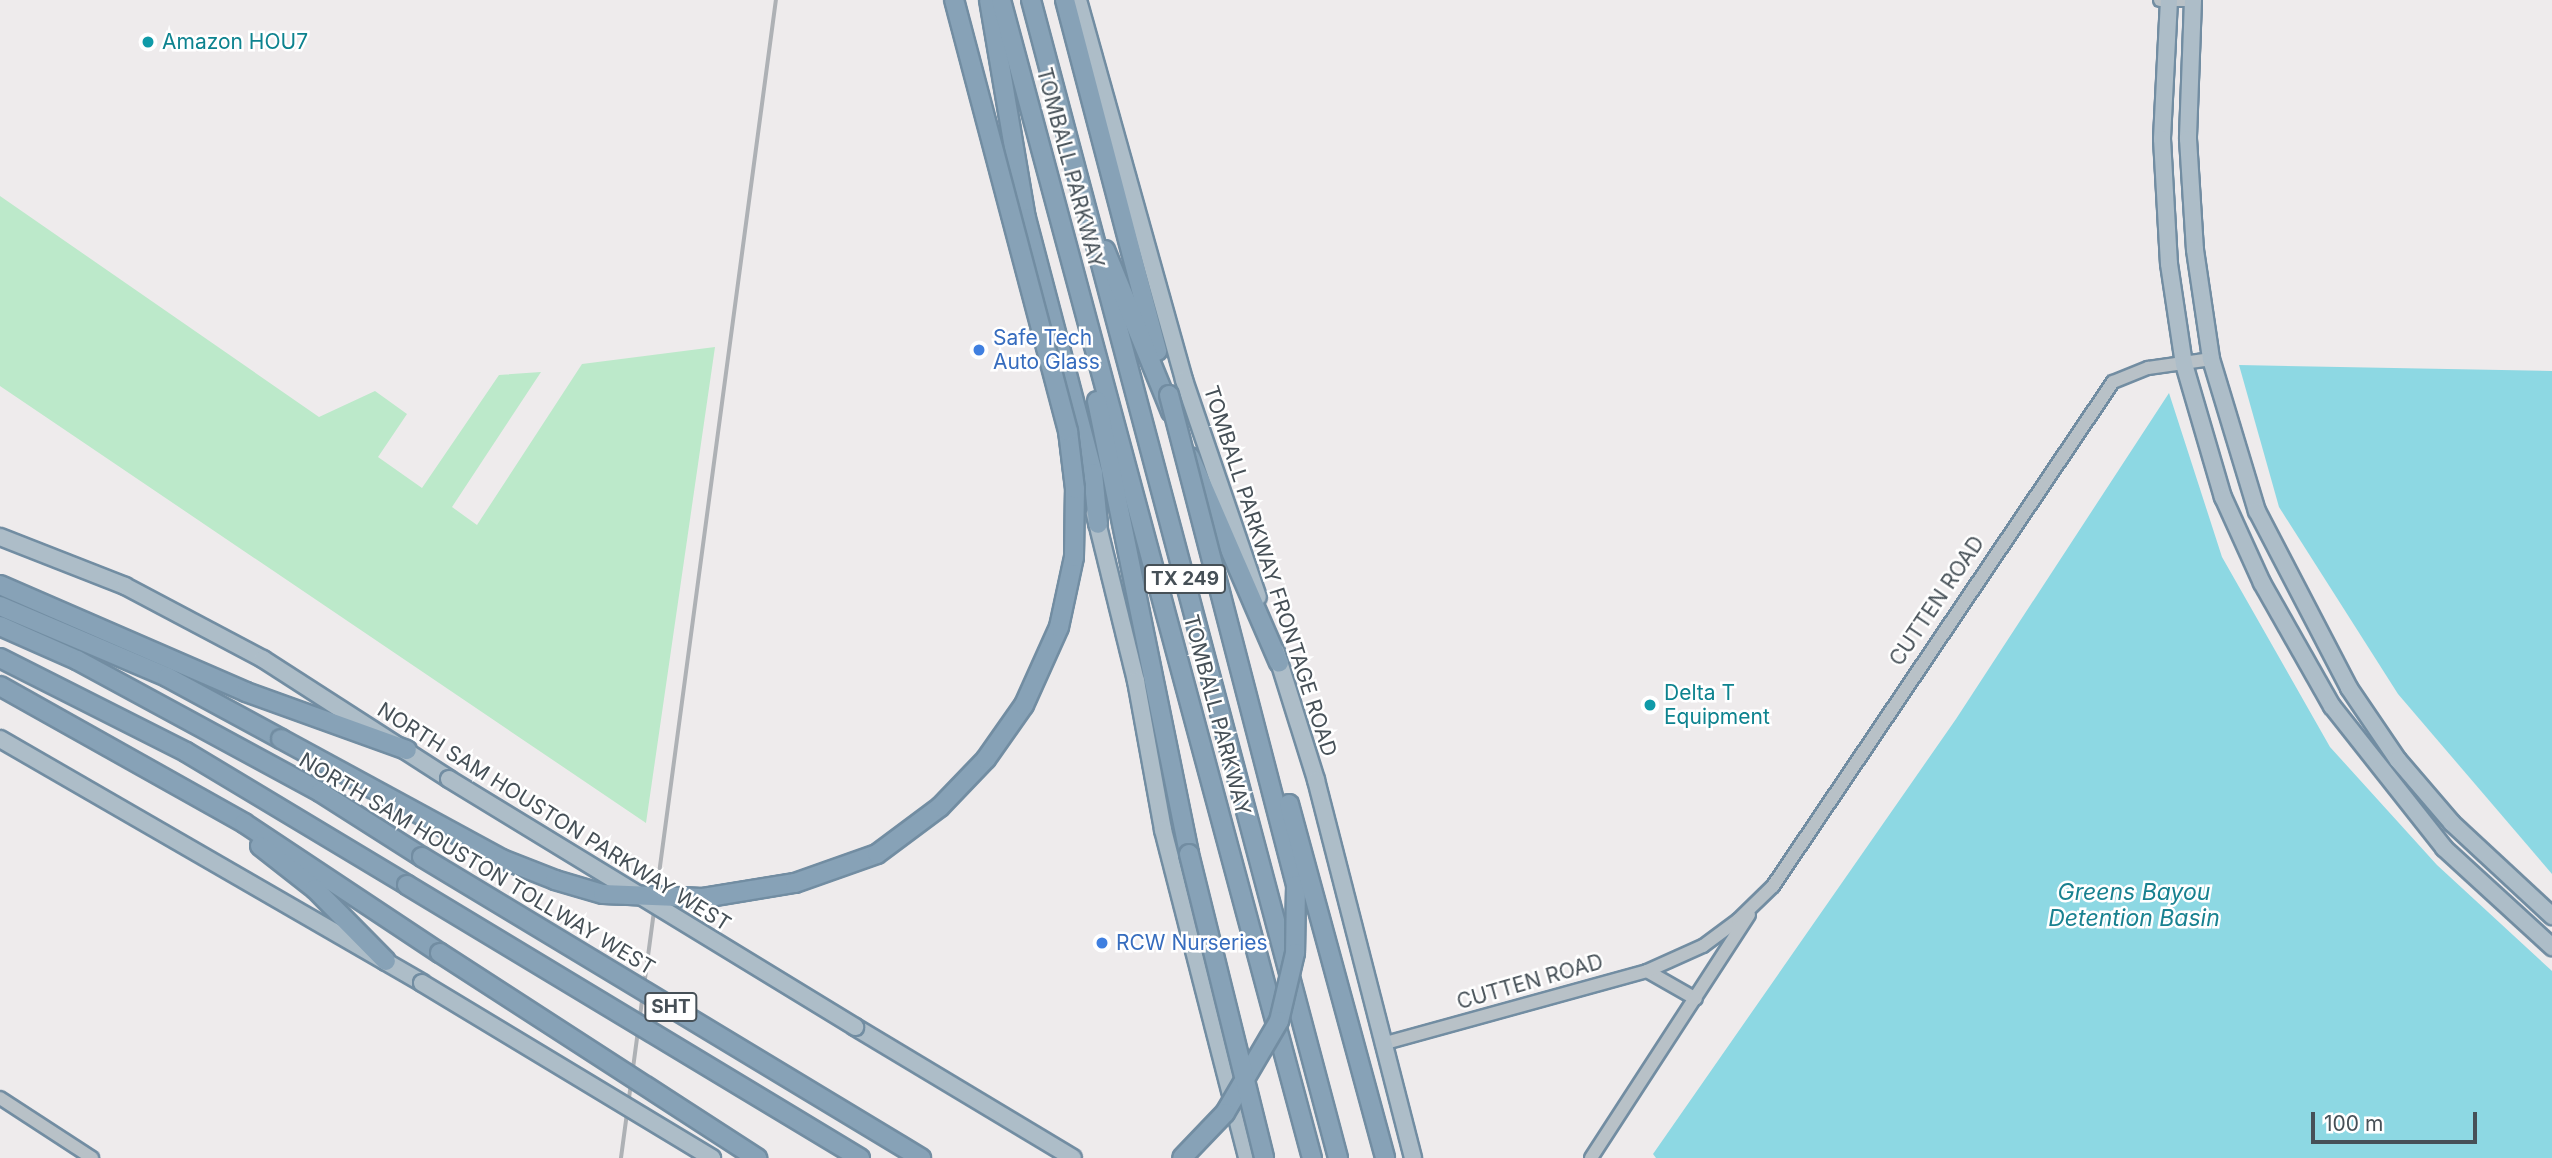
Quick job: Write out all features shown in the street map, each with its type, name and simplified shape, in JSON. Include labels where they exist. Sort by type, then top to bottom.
[{"type":"highway","points":[[0,606],[167,677],[502,859],[555,880],[603,894],[703,898],[795,883],[877,854],[940,807],[986,760],[1024,705],[1059,627],[1074,557],[1075,489],[1068,431],[954,0]]},
{"type":"highway","points":[[989,0],[1026,218],[1093,473],[1098,524]]},
{"type":"highway","name":"TOMBALL PARKWAY","points":[[1001,0],[1312,1158]]},
{"type":"highway","name":"TOMBALL PARKWAY","points":[[1031,0],[1338,1158]]},
{"type":"highway","points":[[1065,0],[1296,885],[1295,953],[1279,1021],[1225,1113],[1182,1158]]},
{"type":"highway","points":[[1090,220],[1279,663]]},
{"type":"highway","points":[[1061,223],[1189,854],[1264,1158]]},
{"type":"highway","points":[[1169,395],[1213,520],[1385,1158]]},
{"type":"highway","points":[[0,585],[246,692],[407,750]]},
{"type":"highway","name":"NORTH SAM HOUSTON TOLLWAY WEST","points":[[0,626],[77,660],[320,792],[422,857],[921,1158]]},
{"type":"highway","name":"SHT","points":[[0,658],[186,752],[860,1158]]},
{"type":"highway","points":[[0,686],[244,823],[757,1158]]},
{"type":"highway","points":[[0,695],[240,831],[315,889],[386,961]]},
{"type":"main road","points":[[962,0],[1098,524],[1136,681],[1163,830],[1247,1158]]},
{"type":"main road","name":"TOMBALL PARKWAY FRONTAGE ROAD","points":[[1078,0],[1184,380],[1316,780],[1413,1158]]},
{"type":"main road","points":[[2193,0],[2188,143],[2211,359],[2257,511],[2349,688],[2452,823],[2552,916]]},
{"type":"main road","points":[[2166,1],[2162,139],[2183,364],[2238,533],[2332,706],[2444,848],[2552,947]]},
{"type":"main road","name":"NORTH SAM HOUSTON PARKWAY WEST","points":[[0,537],[125,586],[263,659],[449,779],[1073,1158]]},
{"type":"main road","points":[[0,739],[386,961],[712,1158]]},
{"type":"main road","points":[[1238,1158],[1242,1137]]},
{"type":"street","points":[[2166,1],[2193,0]]},
{"type":"street","name":"CUTTEN ROAD","points":[[1591,1158],[1696,999],[1754,904],[2113,382],[2211,359]]},
{"type":"street","name":"CUTTEN ROAD","points":[[1382,1044],[1647,971],[1703,946],[1754,904]]},
{"type":"street","points":[[1647,971],[1696,999]]},
{"type":"street","points":[[0,1098],[92,1158]]},
{"type":"green space","points":[[0,196],[319,417],[375,391],[407,414],[378,457],[422,488],[499,375],[541,372],[452,507],[477,525],[582,364],[715,347],[646,823],[0,386]]},
{"type":"water","points":[[2239,365],[2552,371],[2552,874],[2398,694],[2279,507]]},
{"type":"water","name":"Greens Bayou Detention Basin","points":[[2169,393],[2222,557],[2330,747],[2437,865],[2552,971],[2552,1158],[1656,1158],[1653,1154],[1956,719]]},
{"type":"railway","points":[[621,1158],[776,0]]},
{"type":"place","name":"Amazon HOU7","points":[[148,42]]},
{"type":"place","name":"Safe Tech Auto Glass","points":[[979,350]]},
{"type":"place","name":"Delta T Equipment","points":[[1650,705]]},
{"type":"place","name":"RCW Nurseries","points":[[1102,943]]}]
